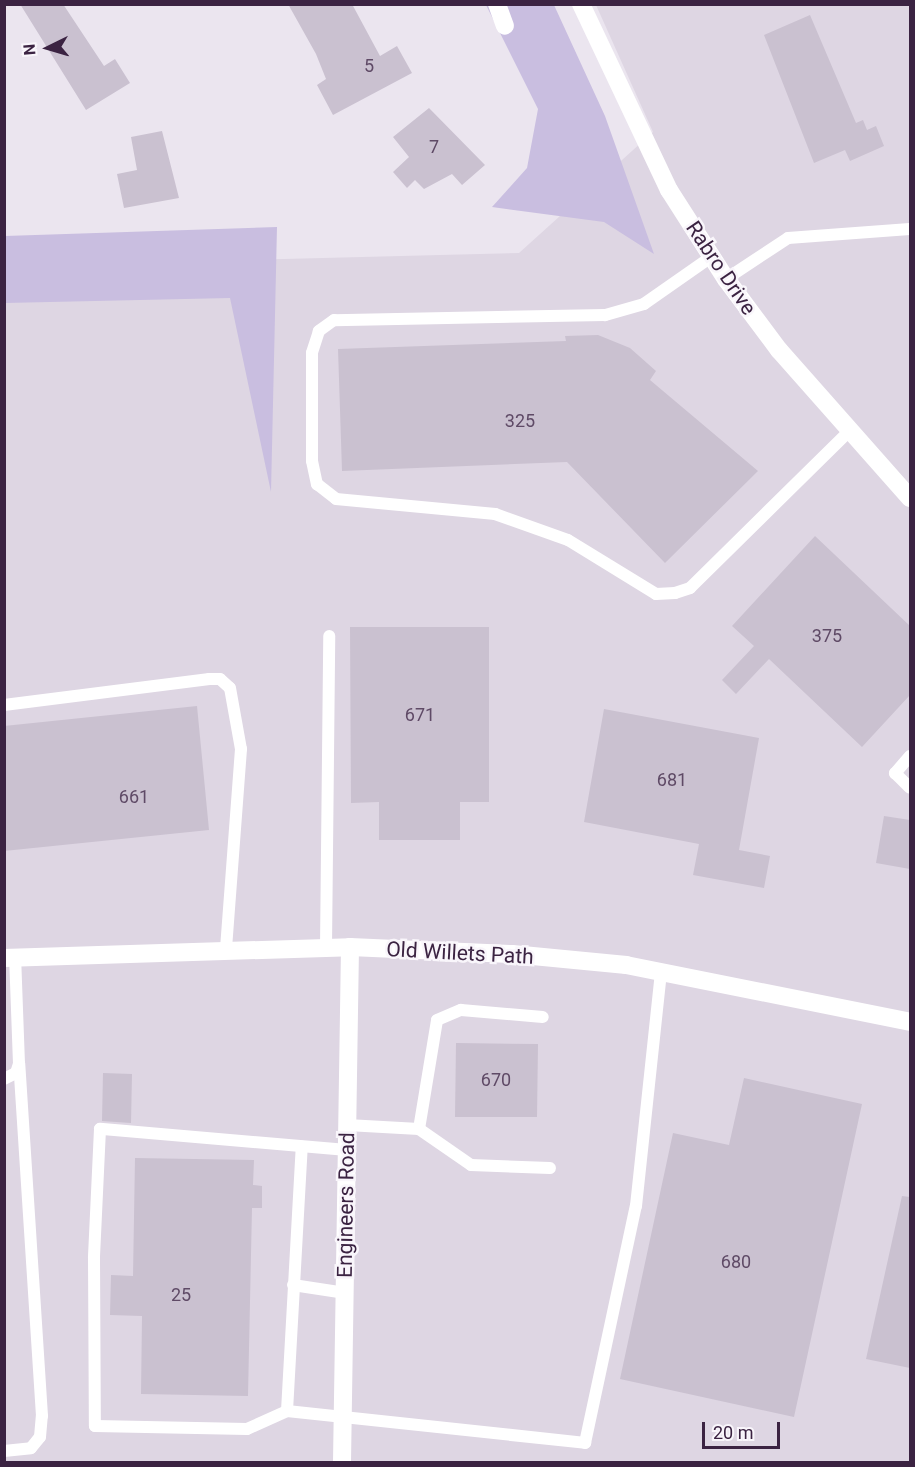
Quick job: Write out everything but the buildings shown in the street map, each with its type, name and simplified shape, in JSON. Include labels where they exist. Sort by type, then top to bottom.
[{"type":"main road","points":[[497,4],[506,26]]},
{"type":"main road","name":"Rabro Drive","points":[[581,4],[669,190],[711,257],[779,350],[910,498]]},
{"type":"main road","name":"Old Willets Path","points":[[10,958],[350,946],[512,954],[661,971],[910,1022]]},
{"type":"main road","name":"Engineers Road","points":[[342,1462],[350,946]]},
{"type":"lane","points":[[726,279],[788,238],[910,229]]},
{"type":"lane","points":[[711,257],[644,304],[604,315],[334,320],[319,330],[312,353],[312,461],[317,484],[336,499],[495,514],[568,540],[656,594],[675,593],[690,588],[849,430]]},
{"type":"lane","points":[[327,947],[330,636]]},
{"type":"lane","points":[[4,705],[209,680],[220,680],[230,688],[241,749],[226,949]]},
{"type":"lane","points":[[910,756],[895,773],[910,788]]},
{"type":"lane","points":[[4,1451],[31,1448],[40,1437],[42,1416],[10,958]]},
{"type":"lane","points":[[347,1150],[100,1129],[94,1258],[95,1426],[247,1429],[287,1411],[585,1443],[636,1206],[661,971]]},
{"type":"lane","points":[[419,1129],[437,1020],[460,1010],[543,1017]]},
{"type":"lane","points":[[4,1079],[16,1073],[19,1064]]},
{"type":"lane","points":[[347,1125],[419,1129],[471,1165],[550,1168]]},
{"type":"lane","points":[[287,1411],[303,1146]]},
{"type":"lane","points":[[293,1285],[345,1293]]},
{"type":"shaded area","points":[[486,5],[554,5],[605,116],[654,254],[604,222],[492,207],[527,168],[538,109]]},
{"type":"shaded area","points":[[596,5],[910,5],[910,1462],[5,1462],[4,266],[519,253],[653,132]]},
{"type":"shaded area","points":[[277,227],[271,492],[230,298],[5,303],[5,236]]}]
